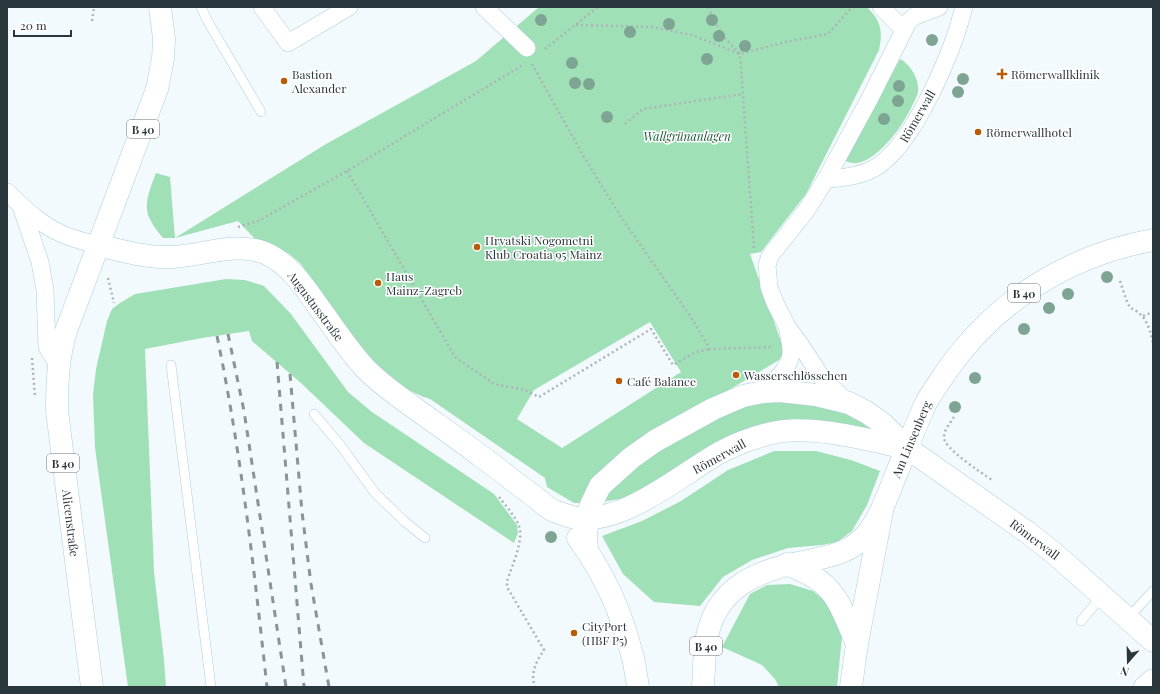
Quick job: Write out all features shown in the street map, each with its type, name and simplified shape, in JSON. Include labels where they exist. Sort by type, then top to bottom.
[{"type":"main road","name":"B 40","points":[[98,245],[157,89],[163,60],[164,39],[160,7]]},
{"type":"main road","name":"Am Linsenberg","points":[[851,687],[856,644],[882,508],[925,404],[953,362],[969,343],[1004,308],[1024,293],[1067,267],[1088,257],[1110,250],[1153,240]]},
{"type":"main road","name":"Alicenstraße","points":[[92,687],[57,411],[58,365],[66,331],[98,245]]},
{"type":"main road","name":"Augustusstraße","points":[[98,245],[144,256],[160,257],[175,257],[221,250],[247,248],[264,253],[281,262],[298,278],[347,347],[364,368],[383,385],[410,406],[483,457],[553,510],[569,516],[588,518]]},
{"type":"main road","name":"Römerwall","points":[[582,544],[590,507],[600,486],[631,458],[655,441],[713,409],[743,396],[763,392],[797,392],[849,403],[882,423],[907,448],[1027,532],[1069,566],[1153,641]]},
{"type":"main road","name":"Römerwall","points":[[588,518],[600,517],[630,507],[655,495],[734,445],[776,432],[789,430],[811,431],[907,448]]},
{"type":"main road","name":"B 40","points":[[703,687],[706,642],[712,619],[718,606],[728,594],[740,584],[764,572],[787,564],[831,556],[846,551],[856,545],[867,533],[882,508]]},
{"type":"main road","points":[[553,510],[582,544],[601,575],[619,614],[632,651],[638,687]]},
{"type":"main road","points":[[787,564],[821,582],[830,591],[838,602],[856,644]]},
{"type":"main road","points":[[1145,687],[1153,680]]},
{"type":"street","points":[[262,7],[288,43],[349,7]]},
{"type":"street","points":[[484,7],[531,56]]},
{"type":"street","points":[[881,7],[903,30]]},
{"type":"street","name":"Römerwall","points":[[849,403],[822,378],[788,328],[775,303],[769,287],[767,265],[770,256],[806,211],[826,179],[870,98],[908,22],[915,16],[939,7]]},
{"type":"street","name":"Römerwall","points":[[826,179],[854,176],[872,169],[887,159],[903,142],[941,74],[964,7]]},
{"type":"street","points":[[7,192],[21,206],[43,223],[62,234],[98,245]]},
{"type":"street","points":[[21,206],[40,262],[45,290],[47,347],[58,365]]},
{"type":"street","name":"Römerwall","points":[[763,392],[785,368],[789,360],[791,352],[788,328]]},
{"type":"lane","points":[[201,7],[207,20],[261,112]]},
{"type":"lane","points":[[172,365],[211,687]]},
{"type":"lane","points":[[314,414],[341,446],[375,493],[404,521],[425,538]]},
{"type":"lane","points":[[1128,618],[1153,591]]},
{"type":"lane","points":[[1081,621],[1102,595]]},
{"type":"path","points":[[92,21],[94,7]]},
{"type":"path","points":[[236,227],[258,221],[347,171],[531,56],[598,7]]},
{"type":"path","points":[[708,7],[722,35],[740,54],[753,246],[756,252]]},
{"type":"path","points":[[575,25],[652,27],[692,34],[740,54],[786,42],[828,34],[852,7]]},
{"type":"path","points":[[531,56],[584,156],[621,218],[692,319],[710,349]]},
{"type":"path","points":[[625,124],[643,110],[743,94]]},
{"type":"path","points":[[347,171],[455,357],[494,384],[526,390],[539,397],[651,329],[673,365],[696,352],[710,349],[778,347]]},
{"type":"path","points":[[1120,281],[1130,308],[1137,310],[1143,316],[1153,343]]},
{"type":"path","points":[[112,290],[114,303]]},
{"type":"path","points":[[1143,316],[1153,312]]},
{"type":"path","points":[[944,439],[947,429],[954,417]]},
{"type":"path","points":[[495,491],[518,524],[521,531],[518,547],[507,581],[507,587],[544,650],[537,660],[533,673],[535,687]]},
{"type":"green space","name":"Wallgrünanlagen","points":[[539,7],[867,7],[872,12],[880,27],[881,37],[879,50],[806,194],[761,252],[750,254],[783,347],[782,356],[779,360],[702,406],[595,480],[580,503],[574,503],[547,487],[545,478],[430,399],[402,386],[389,376],[367,354],[300,263],[288,253],[255,239],[238,221],[175,238],[326,144],[476,61]],"holes":[[[650,322],[681,372],[562,448],[517,419],[534,390]]]},
{"type":"green space","points":[[900,59],[911,68],[916,78],[918,87],[918,94],[909,112],[890,140],[874,155],[857,163],[845,161]]},
{"type":"green space","points":[[156,173],[170,177],[175,238],[163,238],[154,227],[150,219],[147,202]]},
{"type":"green space","points":[[226,279],[245,280],[264,286],[291,314],[348,392],[372,412],[494,494],[517,525],[518,533],[514,543],[364,443],[301,383],[252,341],[249,331],[145,349],[154,572],[166,687],[128,687],[95,448],[93,395],[96,369],[107,321],[112,309],[135,294]]},
{"type":"green space","points":[[774,401],[833,407],[891,435],[825,421],[685,465],[626,498],[601,502],[617,479],[638,464],[698,427],[737,408]]},
{"type":"green space","points":[[774,451],[816,451],[851,460],[880,471],[867,505],[852,531],[837,542],[788,548],[752,560],[723,577],[700,606],[654,602],[623,574],[602,536],[642,521],[681,501],[728,470]]},
{"type":"green space","points":[[790,584],[813,591],[831,606],[843,626],[837,687],[779,687],[775,679],[762,665],[722,647],[750,594],[767,585]]},
{"type":"railway","points":[[228,334],[244,411],[286,687]]},
{"type":"railway","points":[[217,336],[226,380],[240,467],[267,687]]},
{"type":"railway","points":[[277,362],[304,687]]},
{"type":"railway","points":[[290,374],[302,512],[311,584],[329,687]]},
{"type":"place","name":"Römerwallklinik","points":[[1002,74]]},
{"type":"place","name":"Bastion Alexander","points":[[284,81]]},
{"type":"place","name":"Römerwallhotel","points":[[978,132]]},
{"type":"place","name":"Hrvatski Nogometni Klub Croatia 95 Mainz","points":[[477,247]]},
{"type":"place","name":"Haus Mainz-Zagreb","points":[[378,283]]},
{"type":"place","name":"Wasserschlösschen","points":[[736,375]]},
{"type":"place","name":"Café Balance","points":[[619,381]]},
{"type":"place","name":"CityPort (HBF P5)","points":[[574,633]]}]
